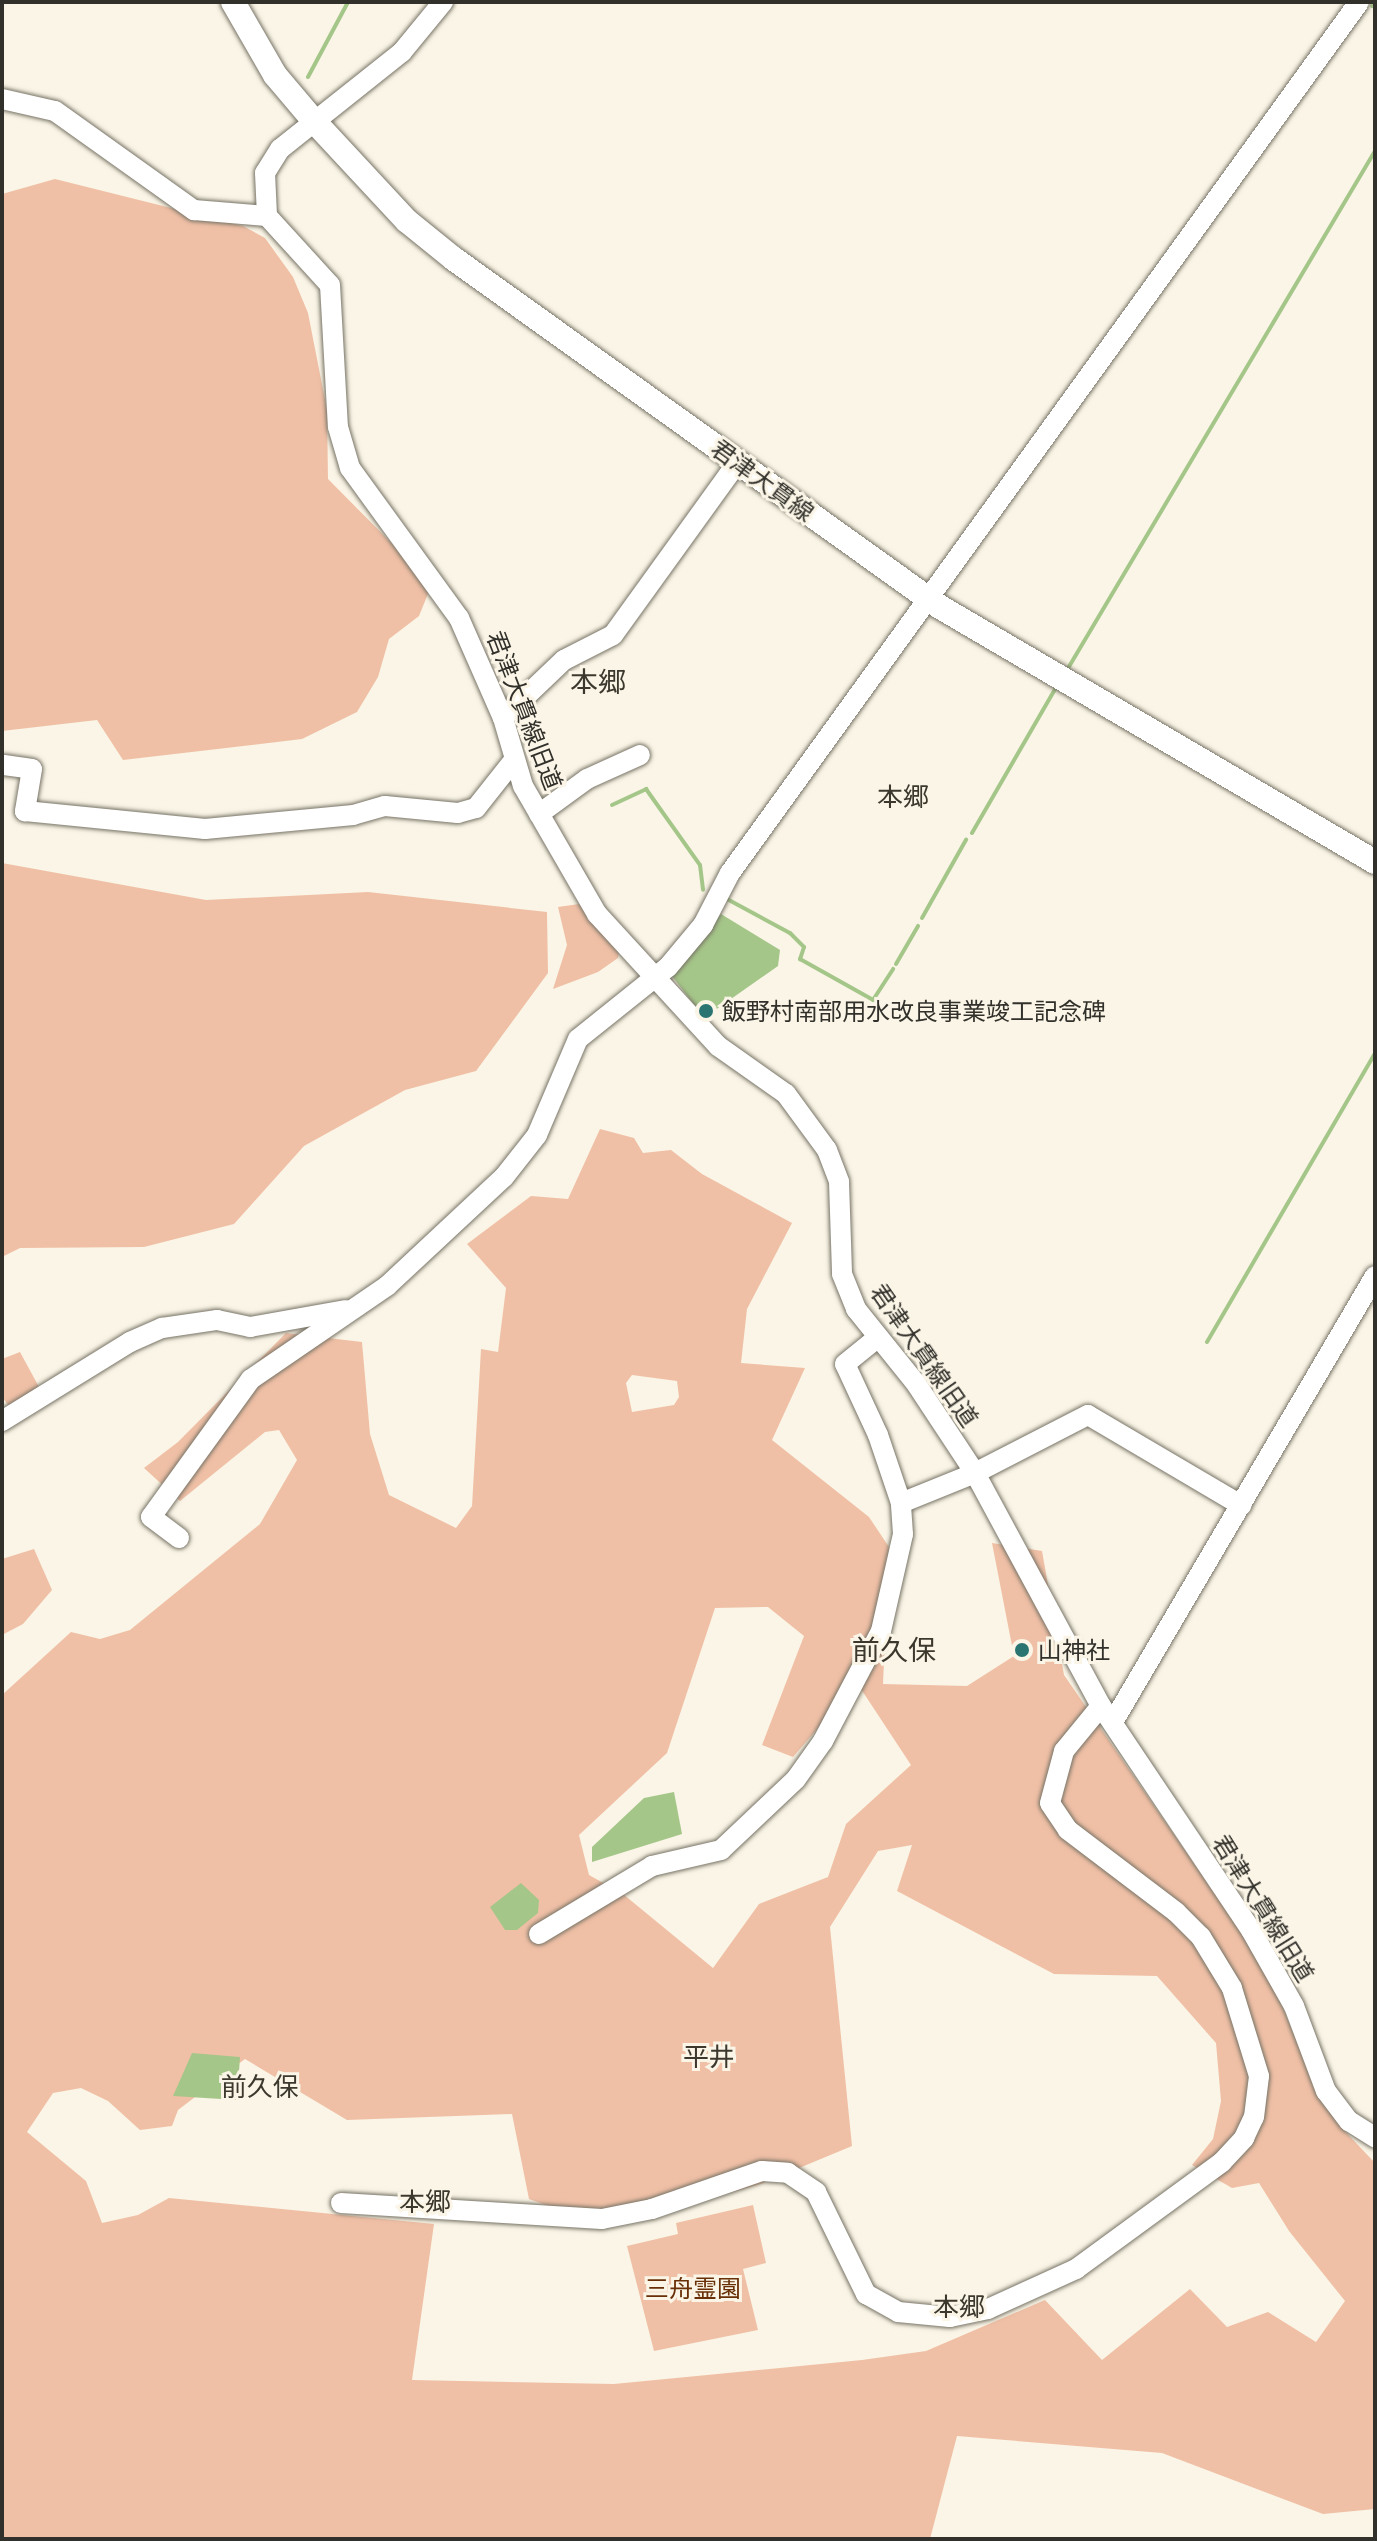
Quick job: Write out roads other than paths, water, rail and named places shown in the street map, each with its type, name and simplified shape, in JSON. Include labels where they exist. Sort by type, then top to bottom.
[{"type":"main road","name":"君津大貫線","points":[[233,2],[275,75],[407,221],[926,598],[1375,862]]},
{"type":"street","points":[[2,99],[55,111],[194,210],[267,216],[265,173],[280,149],[402,52],[443,2]]},
{"type":"street","points":[[179,1538],[151,1517],[251,1379],[387,1286],[504,1177],[537,1135],[578,1039],[653,979],[703,925],[730,873],[1359,2]]},
{"type":"street","name":"君津大貫線旧道","points":[[267,216],[330,285],[338,427],[350,468],[459,618],[503,718],[514,760],[539,814],[597,914],[653,979],[718,1046],[786,1094],[816,1132],[839,1182],[842,1274],[856,1309],[917,1385],[975,1473],[1107,1714],[1251,1930],[1294,2006],[1326,2091],[1349,2121],[1375,2137]]},
{"type":"street","points":[[503,718],[564,660],[613,635],[738,462]]},
{"type":"street","points":[[539,814],[587,779],[640,755]]},
{"type":"street","points":[[4,765],[32,769],[25,811],[205,829],[353,815],[385,806],[458,813],[476,808],[514,760]]},
{"type":"street","points":[[341,2203],[602,2219],[652,2209],[762,2171],[788,2173],[816,2192],[866,2294],[898,2312],[950,2317],[988,2309],[1076,2269],[1222,2162],[1254,2117],[1259,2076],[1232,1988],[1201,1937],[1176,1912],[1068,1830],[1050,1803],[1064,1751],[1107,1714],[1241,1505],[1375,1276]]},
{"type":"street","points":[[2,1421],[130,1342],[162,1328],[217,1320],[250,1327],[349,1310]]},
{"type":"street","points":[[539,1934],[652,1866],[721,1850],[804,1770],[881,1631],[903,1534],[901,1503],[845,1364],[877,1338]]},
{"type":"street","points":[[901,1503],[975,1473],[1088,1415],[1241,1505]]},
{"type":"waterway","points":[[308,77],[348,2]]},
{"type":"waterway","points":[[1067,670],[1375,151]]},
{"type":"waterway","points":[[972,833],[1055,689]]},
{"type":"waterway","points":[[612,805],[646,789],[700,865],[703,890]]},
{"type":"waterway","points":[[922,918],[966,840]]},
{"type":"waterway","points":[[727,899],[790,933],[804,947],[800,959],[873,1000],[893,969]]},
{"type":"waterway","points":[[896,964],[918,926]]},
{"type":"waterway","points":[[1207,1342],[1375,1053]]},
{"type":"place","name":"飯野村南部用水改良事業竣工記念碑","points":[[706,1011]]},
{"type":"place","name":"山神社","points":[[1022,1650]]},
{"type":"district","name":"本郷","points":[[598,681]]},
{"type":"district","name":"本郷","points":[[903,796]]},
{"type":"district","name":"前久保","points":[[894,1649]]},
{"type":"district","name":"平井","points":[[709,2056]]},
{"type":"district","name":"前久保","points":[[260,2086]]},
{"type":"district","name":"本郷","points":[[425,2201]]},
{"type":"district","name":"本郷","points":[[959,2306]]},
{"type":"park label","name":"三舟霊園","points":[[693,2288]]}]
